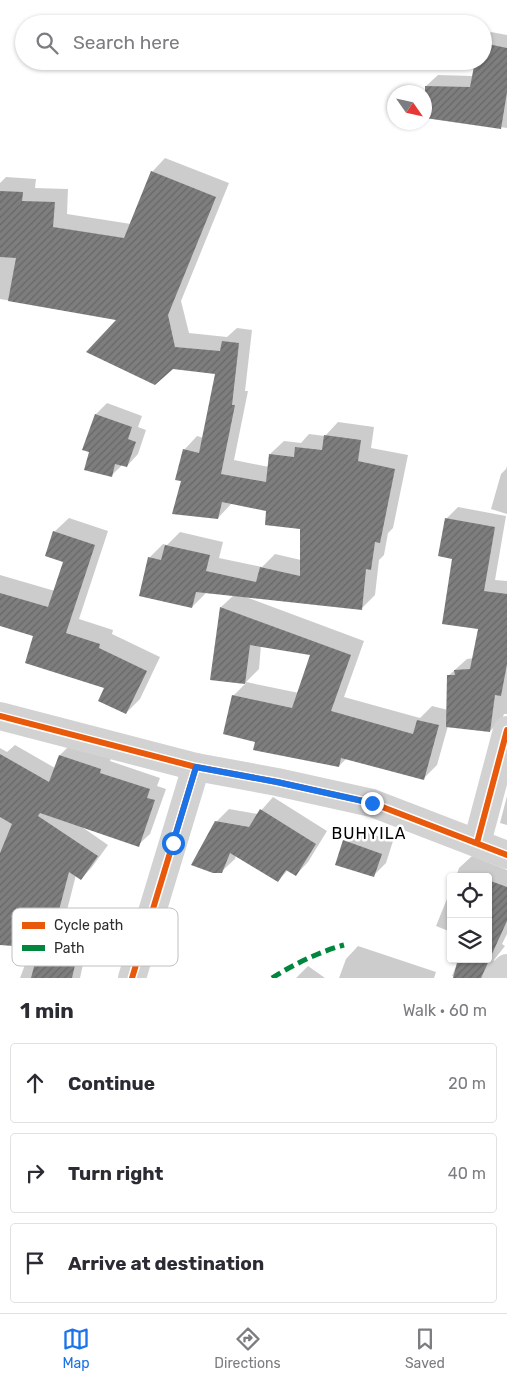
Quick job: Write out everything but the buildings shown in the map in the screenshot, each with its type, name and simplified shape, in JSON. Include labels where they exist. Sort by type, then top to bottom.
[{"type":"street","points":[[0,716],[196,767],[277,782],[372,803],[507,855]]},
{"type":"street","points":[[477,843],[507,730]]},
{"type":"street","points":[[153,908],[196,767]]},
{"type":"street","points":[[132,978],[136,966]]},
{"type":"street","points":[[497,978],[507,968]]},
{"type":"marked path","points":[[272,978],[307,959],[344,945]]},
{"type":"cycle path","points":[[0,716],[196,767],[277,782],[372,803],[507,855]]},
{"type":"cycle path","points":[[477,843],[507,730]]},
{"type":"cycle path","points":[[153,908],[196,767]]},
{"type":"cycle path","points":[[132,978],[136,966]]},
{"type":"district","name":"BUHYILA","points":[[369,833]]},
{"type":"route","points":[[173,843],[196,767],[277,782],[372,803]]}]
